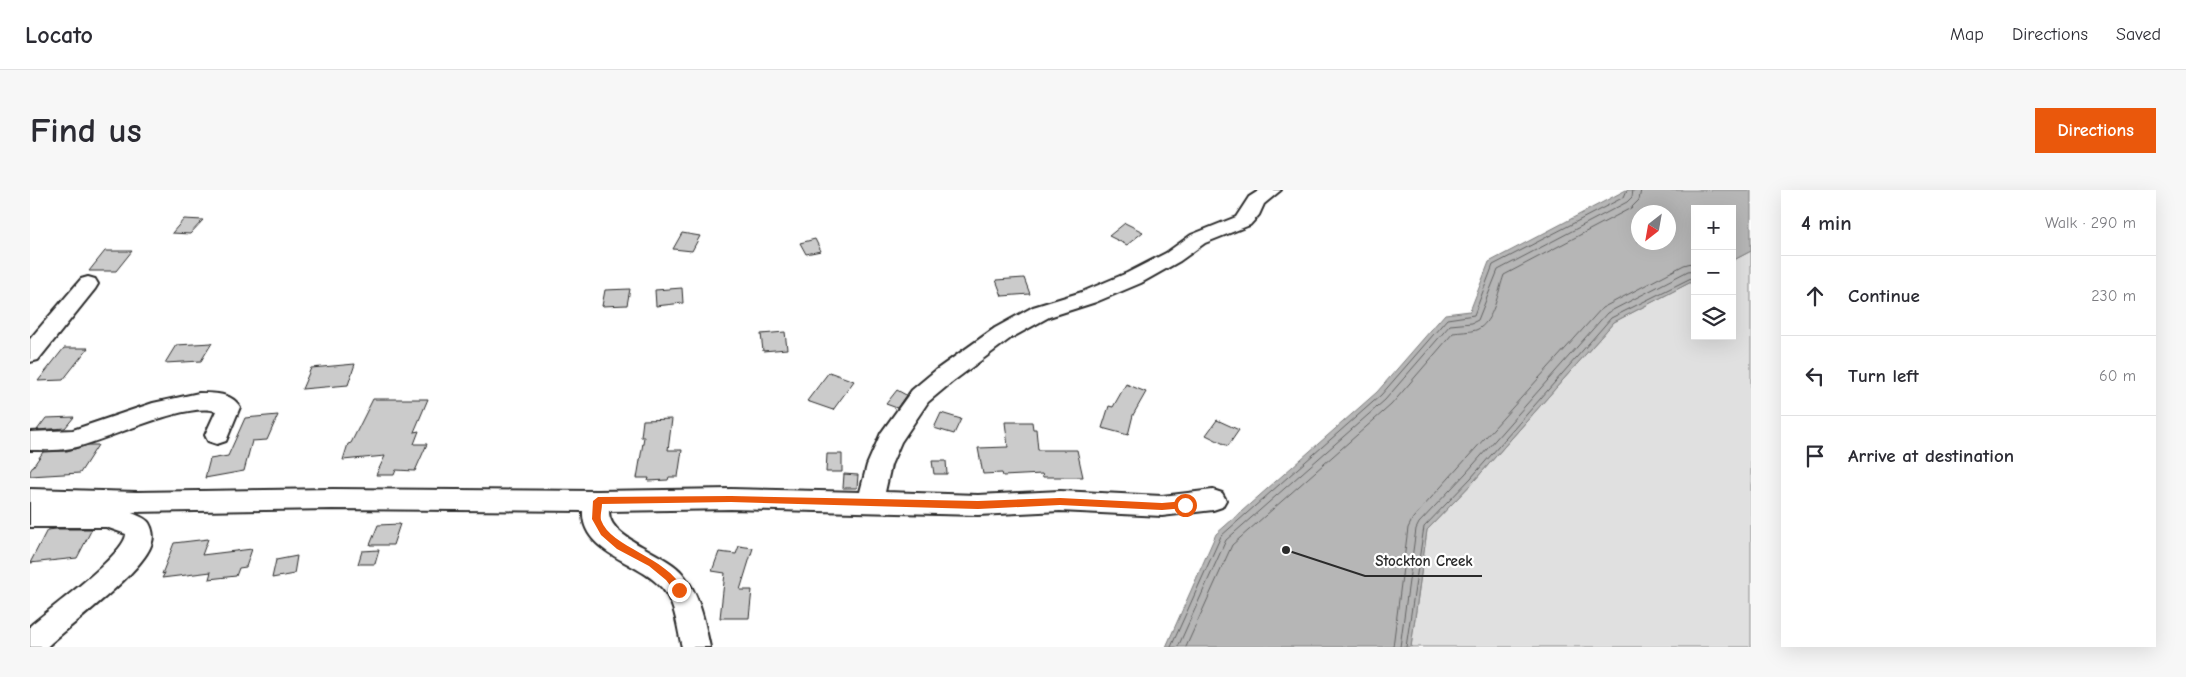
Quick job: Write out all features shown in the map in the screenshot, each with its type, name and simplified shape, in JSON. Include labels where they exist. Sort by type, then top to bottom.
[{"type":"street","points":[[870,503],[879,465],[890,439],[920,396],[944,376],[1003,333],[1041,312],[1089,297],[1134,278],[1173,257],[1198,239],[1243,221],[1249,215],[1256,200],[1272,190]]},
{"type":"street","points":[[30,354],[88,284]]},
{"type":"street","points":[[30,441],[71,440],[143,415],[196,402],[219,402],[228,406],[217,435]]},
{"type":"street","points":[[30,499],[136,502],[333,499],[598,501],[731,499],[978,505],[1060,501],[1162,506],[1213,500]]},
{"type":"street","points":[[598,501],[596,519],[604,532],[620,547],[658,568],[670,577],[679,590],[689,608],[696,647]]},
{"type":"street","points":[[30,516],[106,516],[122,520],[138,529],[139,542],[128,558],[108,578],[55,621],[30,646]]},
{"type":"shaded area","points":[[1751,251],[1751,647],[1411,647],[1427,530],[1474,481],[1614,322],[1691,282],[1691,340],[1736,340],[1736,259]]},
{"type":"water","points":[[1626,190],[1751,190],[1751,251],[1736,259],[1736,205],[1691,205],[1691,282],[1614,322],[1474,481],[1427,530],[1411,647],[1166,647],[1216,534],[1377,392],[1445,314],[1470,311],[1489,262]]},
{"type":"building","points":[[184,219],[203,220],[190,234],[172,233]]},
{"type":"building","points":[[1125,223],[1143,232],[1127,245],[1109,236]]},
{"type":"building","points":[[682,233],[700,236],[692,251],[673,249]]},
{"type":"building","points":[[815,239],[821,251],[806,254],[800,243]]},
{"type":"building","points":[[105,251],[132,251],[116,271],[89,271]]},
{"type":"building","points":[[1024,278],[1030,294],[1002,296],[996,280]]},
{"type":"building","points":[[682,288],[683,303],[656,306],[655,290]]},
{"type":"building","points":[[630,289],[627,305],[602,306],[605,290]]},
{"type":"building","points":[[785,332],[787,349],[763,351],[761,334]]},
{"type":"building","points":[[212,343],[201,361],[165,363],[176,345]]},
{"type":"building","points":[[64,348],[88,348],[63,380],[38,381]]},
{"type":"building","points":[[355,364],[348,385],[302,389],[311,368]]},
{"type":"building","points":[[829,372],[854,381],[833,410],[807,401]]},
{"type":"building","points":[[1126,384],[1146,392],[1133,415],[1128,435],[1102,428],[1109,406],[1113,407]]},
{"type":"building","points":[[897,390],[906,395],[897,408],[886,404]]},
{"type":"building","points":[[373,399],[428,399],[414,432],[419,431],[414,444],[427,444],[415,471],[396,470],[394,475],[376,475],[385,456],[343,460],[348,444],[351,443]]},
{"type":"building","points":[[941,413],[961,419],[954,434],[934,428]]},
{"type":"building","points":[[278,415],[267,440],[252,441],[244,471],[205,478],[210,459],[228,456],[245,418]]},
{"type":"building","points":[[74,417],[65,428],[37,430],[46,418]]},
{"type":"building","points":[[672,419],[668,450],[682,450],[678,477],[669,477],[668,480],[648,481],[649,478],[637,478],[644,437],[641,437],[643,420]]},
{"type":"building","points":[[1217,420],[1239,430],[1228,446],[1206,435]]},
{"type":"building","points":[[1005,422],[1032,422],[1033,429],[1036,429],[1038,450],[1077,450],[1083,477],[1043,477],[1042,474],[1003,476],[1002,473],[983,474],[978,448],[1008,447]]},
{"type":"building","points":[[88,445],[98,445],[80,473],[30,476],[30,471],[43,452],[67,451]]},
{"type":"building","points":[[827,454],[842,454],[842,472],[826,472]]},
{"type":"building","points":[[932,461],[946,461],[947,474],[934,474]]},
{"type":"building","points":[[844,474],[858,475],[857,488],[843,488]]},
{"type":"building","points":[[400,524],[393,545],[370,545],[378,525]]},
{"type":"building","points":[[92,529],[77,558],[30,563],[47,530]]},
{"type":"building","points":[[208,539],[202,555],[252,549],[246,567],[239,568],[236,576],[209,579],[211,572],[162,578],[174,543]]},
{"type":"building","points":[[739,546],[753,548],[740,590],[752,590],[749,618],[720,618],[725,573],[712,571],[719,552],[736,554]]},
{"type":"building","points":[[379,550],[375,564],[358,564],[362,551]]},
{"type":"building","points":[[297,556],[294,574],[272,578],[276,560]]},
{"type":"place","name":"Stockton Creek","points":[[1286,550]]},
{"type":"route","points":[[679,590],[670,577],[652,563],[620,547],[604,532],[596,519],[598,501],[731,499],[978,505],[1060,501],[1162,506],[1185,505]]}]
